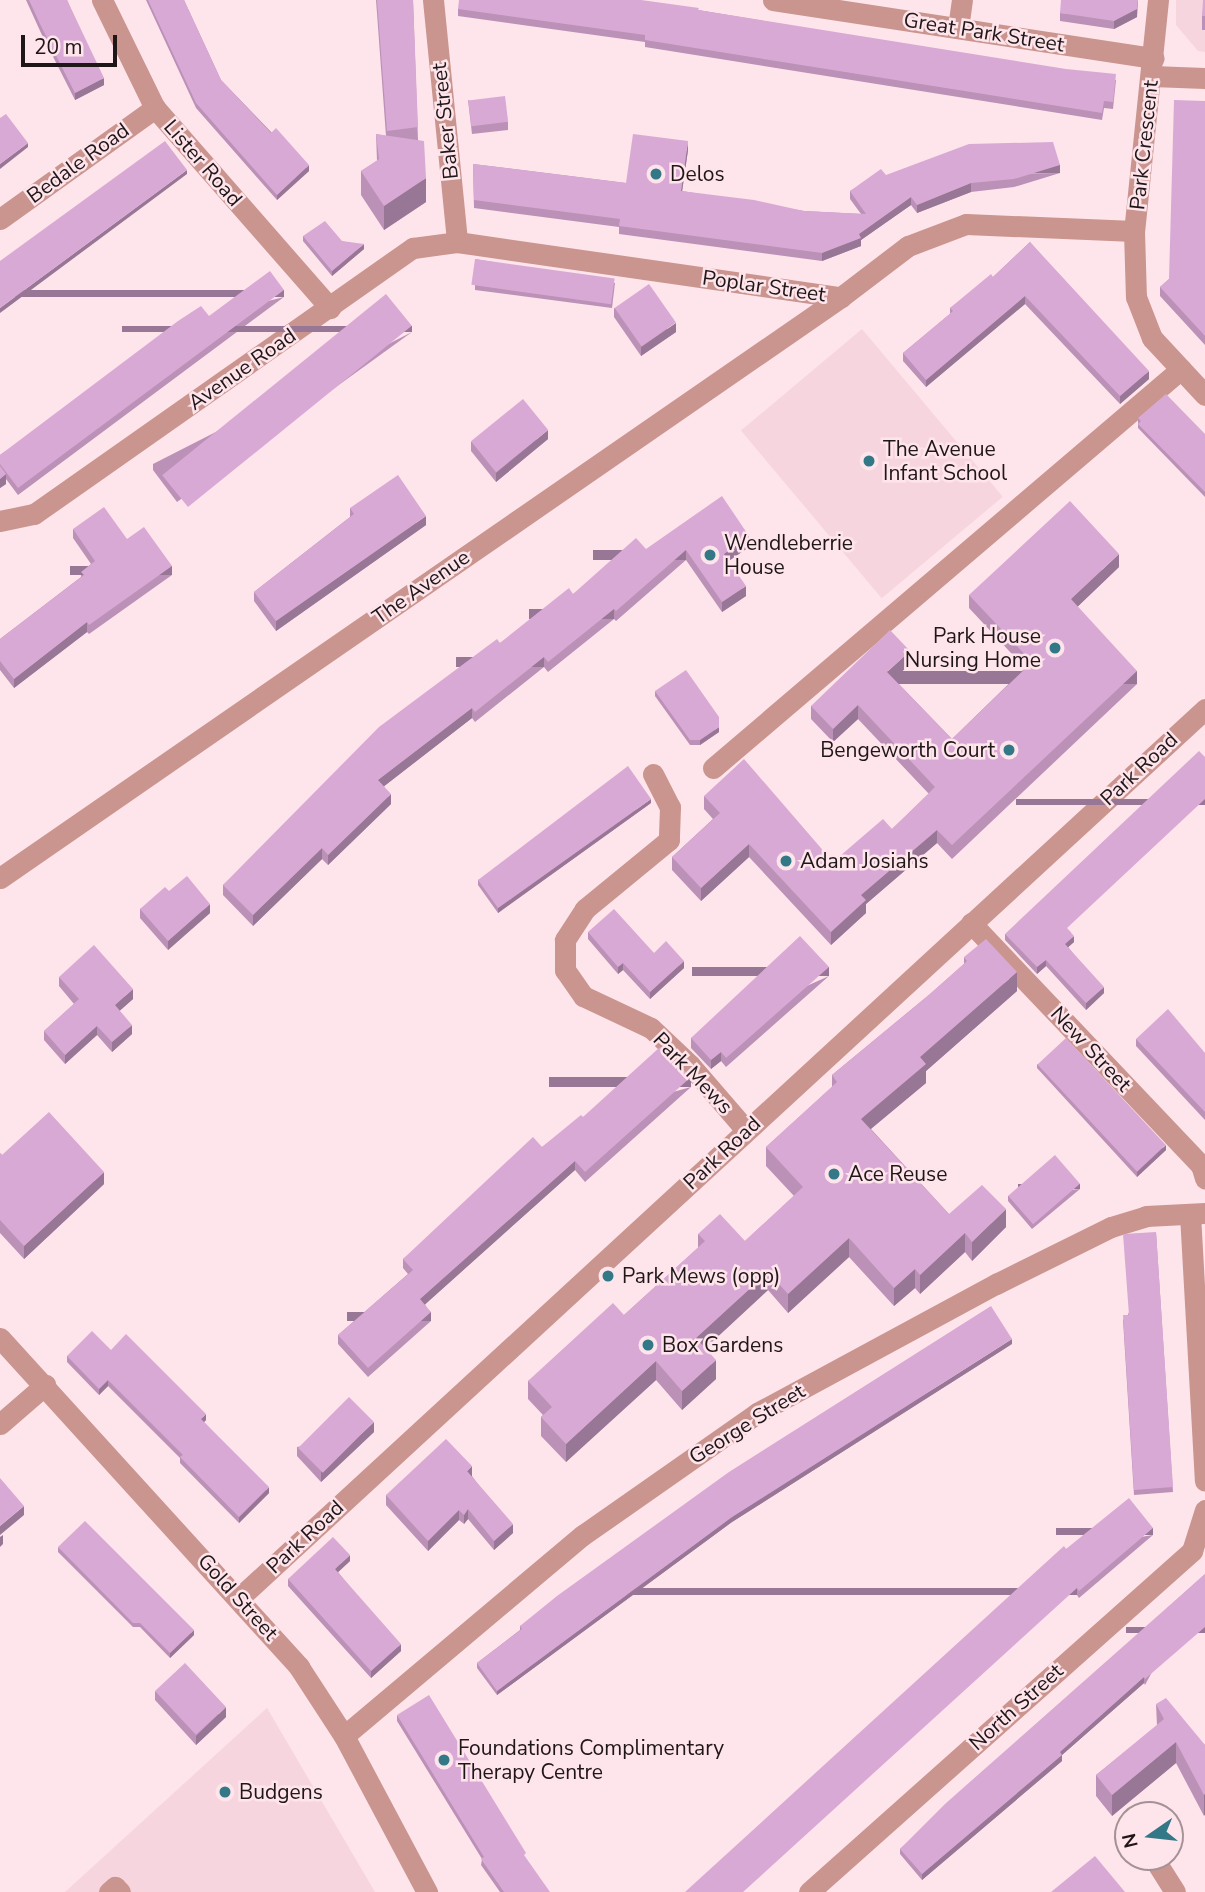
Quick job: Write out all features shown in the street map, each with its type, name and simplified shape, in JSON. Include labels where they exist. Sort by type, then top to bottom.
[{"type":"street","name":"Lister Road","points":[[102,0],[155,108],[330,308]]},
{"type":"street","name":"Baker Street","points":[[433,0],[457,242]]},
{"type":"street","name":"Great Park Street","points":[[773,0],[958,28],[1205,78]]},
{"type":"street","points":[[958,28],[962,0]]},
{"type":"street","name":"Park Crescent","points":[[1158,0],[1134,231],[1136,298],[1152,338],[1205,395]]},
{"type":"street","name":"Bedale Road","points":[[0,219],[155,108]]},
{"type":"street","name":"Poplar Street","points":[[457,242],[841,297],[908,246],[966,224],[1134,231]]},
{"type":"street","name":"Avenue Road","points":[[0,521],[34,514],[413,248],[457,242]]},
{"type":"street","name":"The Avenue","points":[[0,878],[841,297]]},
{"type":"street","points":[[713,768],[1181,369]]},
{"type":"street","name":"Park Road","points":[[239,1598],[971,923],[1202,717]]},
{"type":"street","name":"Park Mews","points":[[653,774],[670,807],[669,840],[585,909],[565,940],[565,970],[583,996],[651,1028],[690,1065],[746,1130]]},
{"type":"street","name":"New Street","points":[[971,923],[1201,1165],[1205,1178]]},
{"type":"street","points":[[1197,1213],[1205,1481]]},
{"type":"street","name":"George Street","points":[[344,1736],[583,1535],[757,1413],[996,1284],[1111,1227],[1146,1216],[1197,1213]]},
{"type":"street","name":"Gold Street","points":[[0,1338],[299,1667],[344,1736],[427,1892]]},
{"type":"street","points":[[0,1424],[45,1385]]},
{"type":"street","name":"North Street","points":[[808,1892],[1192,1551],[1205,1510]]},
{"type":"street","points":[[1162,1871],[1175,1892]]},
{"type":"street","points":[[109,1892],[115,1887],[120,1892]]},
{"type":"shaded area","points":[[1176,0],[1205,0],[1205,52],[1198,51],[1176,25]]},
{"type":"shaded area","name":"The Avenue Infant School","points":[[862,329],[1003,497],[882,598],[741,431]]},
{"type":"shaded area","points":[[267,1708],[375,1892],[65,1892]]},
{"type":"building","points":[[29,0],[67,0],[104,78],[75,93]]},
{"type":"building","points":[[148,0],[184,0],[221,80],[271,133],[276,128],[309,165],[277,195],[196,103]]},
{"type":"building","points":[[377,0],[413,0],[418,127],[387,131]]},
{"type":"building","points":[[459,0],[641,0],[699,8],[698,10],[1066,69],[1116,74],[1113,102],[1104,101],[1102,113],[645,40],[645,35],[458,9]]},
{"type":"building","points":[[1061,0],[1138,0],[1137,9],[1114,21],[1060,13]]},
{"type":"building","points":[[1205,0],[1205,16],[1202,16]]},
{"type":"building","points":[[505,96],[508,122],[471,126],[468,101]]},
{"type":"building","points":[[1174,100],[1205,101],[1205,336],[1160,287],[1169,279]]},
{"type":"building","points":[[6,114],[28,143],[0,164],[0,118]]},
{"type":"building","points":[[376,134],[424,141],[426,178],[384,206],[361,171],[379,159]]},
{"type":"building","points":[[633,134],[688,141],[681,191],[754,200],[804,211],[866,214],[850,191],[881,169],[886,175],[969,144],[1053,142],[1060,165],[1014,179],[971,183],[917,205],[911,197],[859,234],[861,238],[822,253],[619,226],[620,219],[474,200],[473,164],[626,183]]},
{"type":"building","points":[[165,141],[187,170],[0,308],[0,261]]},
{"type":"building","points":[[325,221],[342,241],[364,244],[332,271],[303,236]]},
{"type":"building","points":[[1030,242],[1149,371],[1120,396],[1025,296],[926,380],[903,353],[953,311],[950,308],[991,274],[993,277]]},
{"type":"building","points":[[475,259],[615,279],[611,304],[471,285]]},
{"type":"building","points":[[270,271],[284,290],[18,488],[0,464],[0,455],[178,321],[201,306],[209,316]]},
{"type":"building","points":[[649,284],[676,323],[642,347],[615,308]]},
{"type":"building","points":[[386,294],[412,326],[188,507],[162,475]]},
{"type":"building","points":[[1166,394],[1205,434],[1205,492],[1138,424],[1141,421],[1138,418]]},
{"type":"building","points":[[523,399],[548,430],[496,472],[471,441]]},
{"type":"building","points":[[0,466],[6,474],[0,479]]},
{"type":"building","points":[[398,475],[426,516],[276,621],[254,592],[354,514],[350,508]]},
{"type":"building","points":[[722,496],[749,536],[724,554],[746,586],[722,602],[686,550],[616,611],[614,609],[548,662],[544,657],[475,712],[472,708],[378,780],[391,794],[328,855],[322,848],[253,915],[223,885],[379,727],[497,639],[500,643],[569,588],[573,594],[636,538],[646,549]]},
{"type":"building","points":[[1070,501],[1119,554],[1071,599],[1137,671],[952,845],[937,830],[861,895],[866,900],[831,932],[749,844],[701,888],[672,857],[720,813],[704,796],[744,759],[833,862],[883,819],[892,829],[935,787],[858,705],[833,729],[811,706],[890,630],[910,651],[887,672],[952,739],[1032,662],[969,595]]},
{"type":"building","points":[[104,507],[127,539],[144,527],[172,566],[89,625],[87,622],[14,679],[0,661],[0,639],[84,575],[81,572],[95,561],[73,529]]},
{"type":"building","points":[[686,670],[719,717],[719,727],[700,740],[690,740],[655,691]]},
{"type":"building","points":[[1199,751],[1205,757],[1205,799],[1067,928],[1074,936],[1065,944],[1104,987],[1086,1003],[1046,960],[1037,967],[1005,934]]},
{"type":"building","points":[[628,766],[651,799],[498,908],[478,880]]},
{"type":"building","points":[[187,876],[210,904],[168,941],[140,909],[165,887],[169,891]]},
{"type":"building","points":[[614,909],[654,953],[666,941],[684,961],[650,992],[623,963],[618,967],[588,932]]},
{"type":"building","points":[[800,936],[829,967],[726,1058],[721,1052],[711,1060],[691,1038]]},
{"type":"building","points":[[986,939],[1017,972],[920,1057],[926,1064],[861,1119],[949,1214],[982,1185],[1006,1209],[972,1242],[965,1233],[920,1275],[915,1269],[894,1288],[849,1238],[788,1294],[768,1272],[696,1338],[716,1360],[682,1391],[656,1361],[566,1444],[541,1417],[552,1407],[528,1381],[613,1303],[624,1315],[705,1241],[698,1234],[720,1214],[745,1241],[803,1187],[766,1147],[837,1082],[832,1075],[930,994],[967,961],[964,957]]},
{"type":"building","points":[[94,945],[133,989],[115,1005],[132,1025],[112,1042],[97,1026],[65,1055],[44,1031],[79,999],[59,977]]},
{"type":"building","points":[[1168,1009],[1205,1053],[1205,1112],[1136,1039]]},
{"type":"building","points":[[1066,1038],[1166,1145],[1137,1171],[1037,1065]]},
{"type":"building","points":[[660,1047],[691,1077],[585,1172],[575,1161],[420,1299],[431,1312],[368,1368],[338,1335],[413,1270],[403,1259],[533,1137],[542,1147],[581,1115],[583,1117]]},
{"type":"building","points":[[49,1112],[104,1172],[24,1246],[0,1220],[0,1153],[2,1155]]},
{"type":"building","points":[[1055,1155],[1080,1184],[1033,1224],[1008,1196]]},
{"type":"building","points":[[1156,1232],[1173,1487],[1134,1490],[1123,1315],[1129,1315],[1123,1234]]},
{"type":"building","points":[[991,1306],[1012,1339],[732,1517],[497,1691],[477,1663],[522,1629],[520,1626],[557,1596],[729,1472]]},
{"type":"building","points":[[92,1331],[111,1350],[126,1334],[206,1414],[201,1419],[269,1487],[239,1517],[180,1457],[183,1455],[108,1380],[99,1389],[67,1356]]},
{"type":"building","points":[[349,1397],[374,1422],[323,1473],[298,1448]]},
{"type":"building","points":[[446,1439],[472,1466],[467,1471],[513,1524],[494,1541],[468,1509],[464,1515],[459,1510],[428,1541],[386,1495]]},
{"type":"building","points":[[0,1478],[24,1506],[0,1526]]},
{"type":"building","points":[[1129,1498],[1153,1528],[1079,1591],[1077,1588],[743,1892],[685,1892],[1064,1546],[1066,1549]]},
{"type":"building","points":[[85,1521],[194,1630],[170,1653],[140,1623],[133,1623],[58,1547]]},
{"type":"building","points":[[333,1537],[350,1555],[335,1569],[401,1644],[371,1671],[288,1579]]},
{"type":"building","points":[[1205,1574],[1205,1627],[1145,1679],[1144,1677],[1060,1752],[1062,1755],[922,1874],[900,1849],[945,1804]]},
{"type":"building","points":[[185,1663],[226,1707],[196,1735],[155,1691]]},
{"type":"building","points":[[429,1695],[526,1853],[524,1855],[550,1892],[504,1892],[481,1859],[484,1857],[397,1715]]},
{"type":"building","points":[[1166,1698],[1205,1745],[1205,1794],[1176,1742],[1112,1795],[1096,1775],[1164,1719],[1156,1704]]},
{"type":"building","points":[[1095,1856],[1125,1892],[1051,1892]]},
{"type":"place","name":"Delos","points":[[656,174]]},
{"type":"place","name":"The Avenue Infant School","points":[[869,461]]},
{"type":"place","name":"Wendleberrie House","points":[[710,555]]},
{"type":"place","name":"Park House Nursing Home","points":[[1055,648]]},
{"type":"place","name":"Bengeworth Court","points":[[1009,750]]},
{"type":"place","name":"Adam Josiahs","points":[[786,861]]},
{"type":"place","name":"Ace Reuse","points":[[834,1174]]},
{"type":"place","name":"Park Mews (opp)","points":[[608,1276]]},
{"type":"place","name":"Box Gardens","points":[[648,1345]]},
{"type":"place","name":"Foundations Complimentary Therapy Centre","points":[[444,1760]]},
{"type":"place","name":"Budgens","points":[[225,1792]]}]
